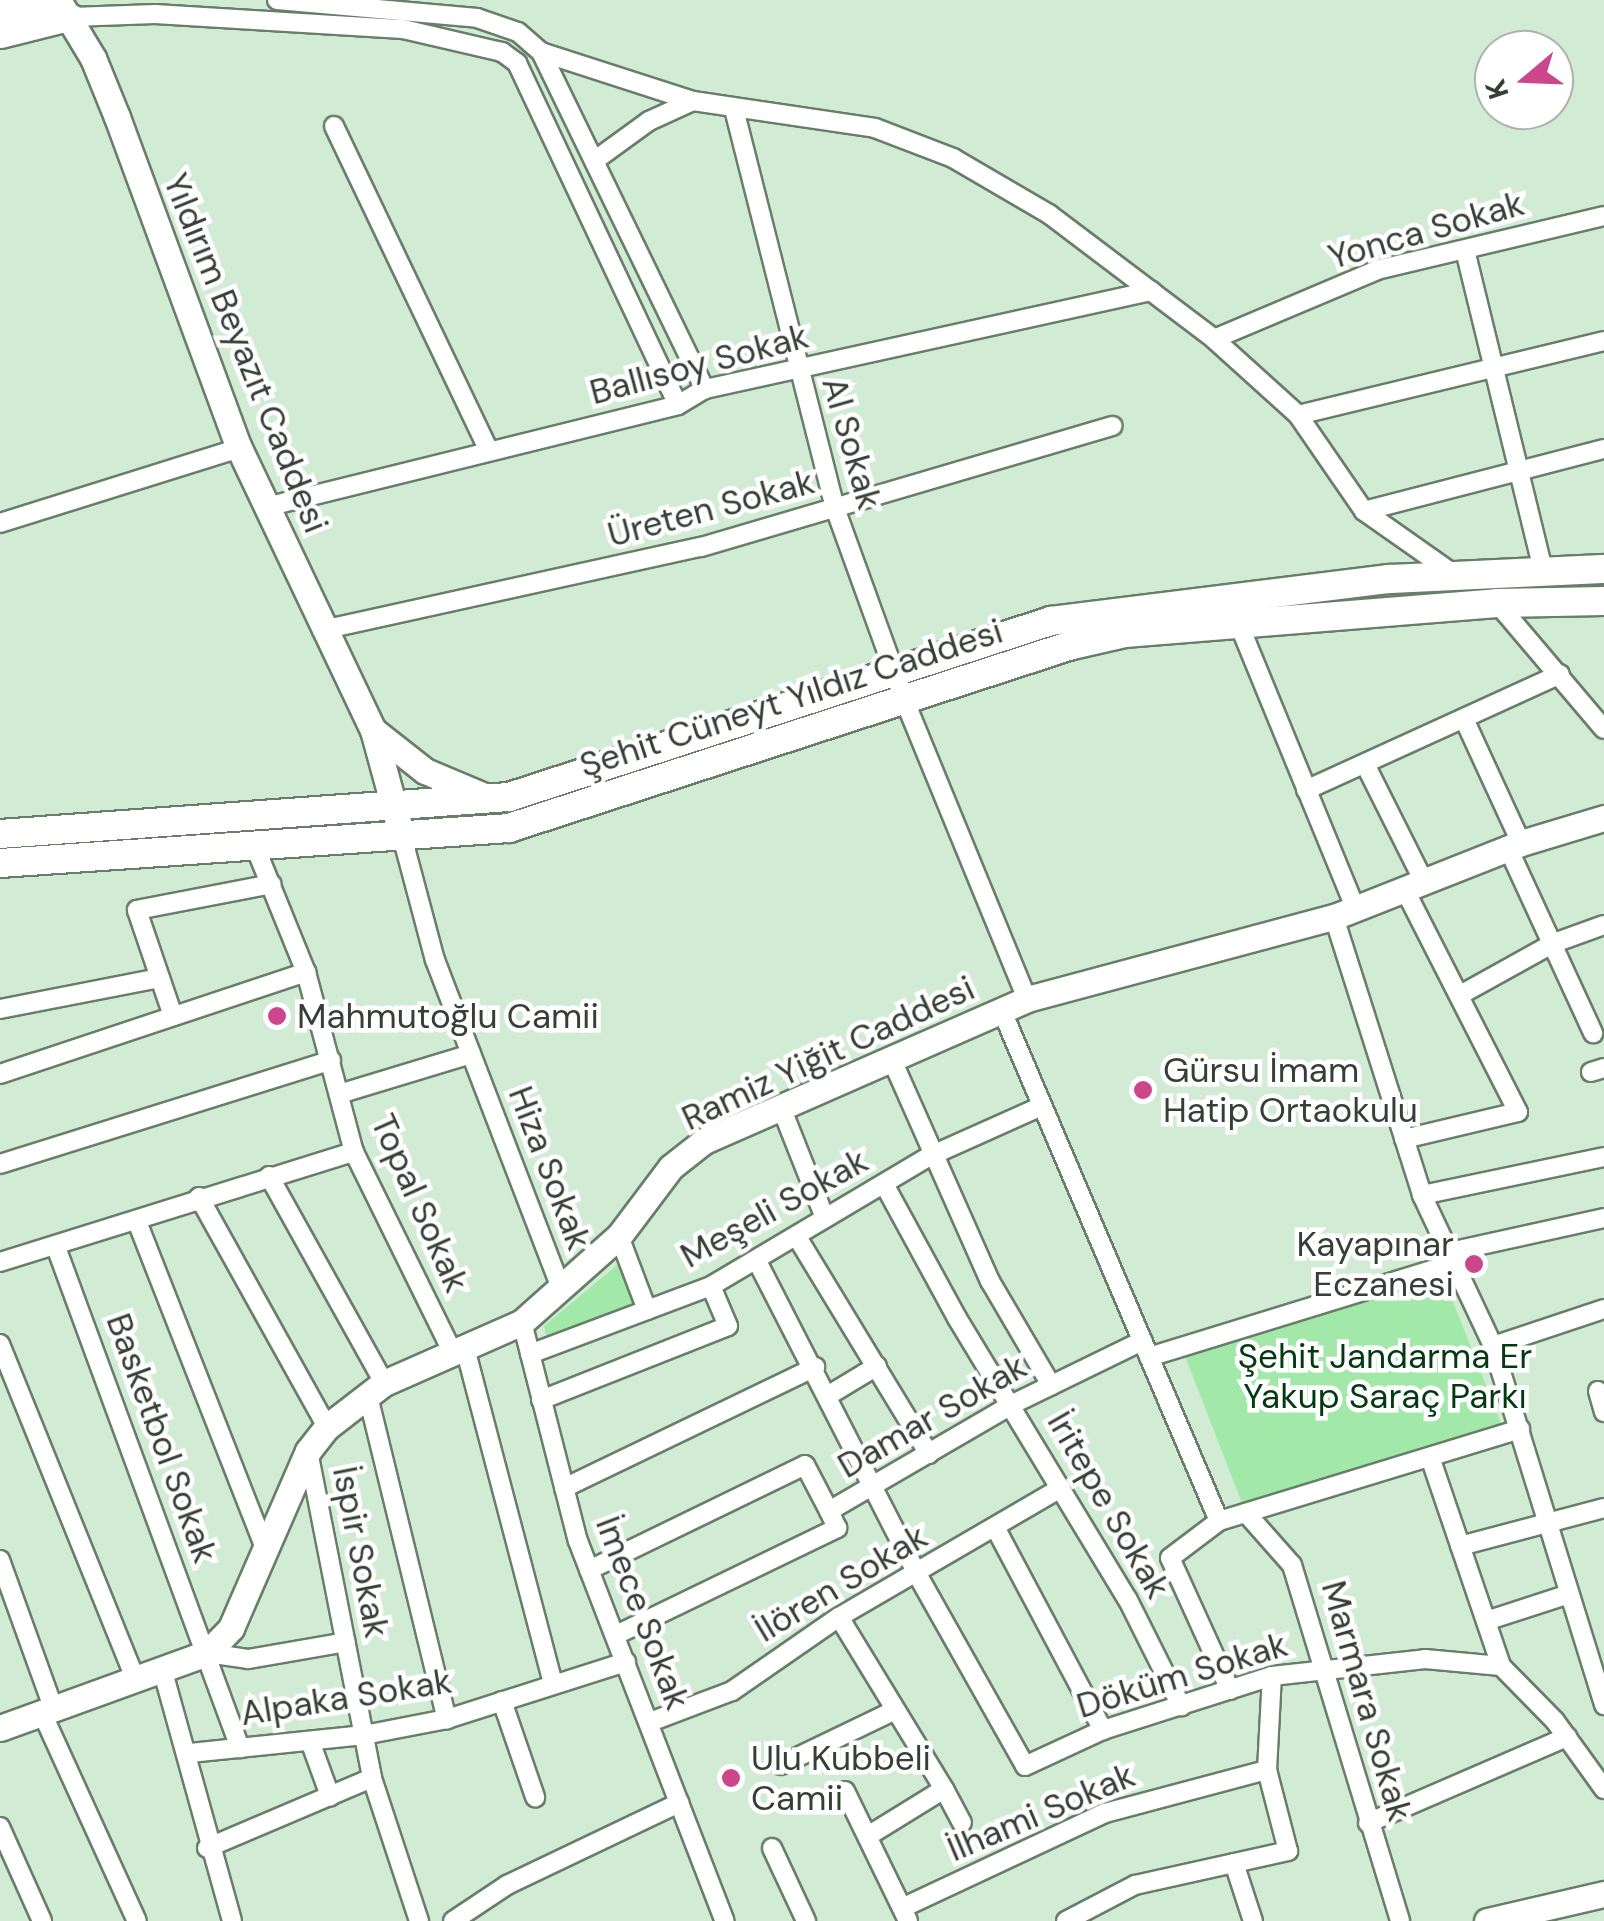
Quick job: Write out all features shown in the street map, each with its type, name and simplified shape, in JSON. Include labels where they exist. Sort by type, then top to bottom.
[{"type":"main road","points":[[0,12],[61,6]]},
{"type":"main road","points":[[0,34],[61,6]]},
{"type":"main road","name":"Yıldırım Beyazıt Caddesi","points":[[61,6],[117,117],[240,448],[322,630],[373,730],[404,840]]},
{"type":"main road","points":[[899,687],[1051,621],[1118,608],[1455,575],[1604,569]]},
{"type":"main road","name":"Şehit Cüneyt Yıldız Caddesi","points":[[0,834],[490,798],[622,766],[899,687],[1072,645],[1238,622],[1497,603],[1604,601]]},
{"type":"main road","name":"Şehit Cüneyt Yıldız Caddesi","points":[[0,863],[404,840],[557,816],[899,687]]},
{"type":"main road","name":"Yıldırım Beyazıt Caddesi","points":[[373,730],[425,772],[490,798]]},
{"type":"main road","name":"Ramiz Yiğit Caddesi","points":[[208,1653],[230,1628],[308,1450],[327,1427],[376,1390],[522,1322],[619,1236],[671,1167],[704,1141],[1027,999],[1345,914],[1514,845],[1604,818]]},
{"type":"main road","points":[[0,1728],[208,1653]]},
{"type":"main road","points":[[1487,1921],[1604,1894]]},
{"type":"street","points":[[277,0],[477,18],[518,32],[541,52],[705,389]]},
{"type":"street","points":[[61,6],[403,28],[478,42],[517,63],[678,405]]},
{"type":"street","points":[[517,63],[541,52],[694,100],[874,128],[952,158],[1049,214],[1214,340],[1298,415],[1364,511],[1455,575]]},
{"type":"street","points":[[594,161],[649,122],[694,100]]},
{"type":"street","name":"Al Sokak","points":[[734,108],[834,508],[899,687],[1027,999]]},
{"type":"street","points":[[334,126],[489,452]]},
{"type":"street","name":"Yonca Sokak","points":[[1214,340],[1377,270],[1604,216]]},
{"type":"street","points":[[1466,250],[1543,570]]},
{"type":"street","name":"Ballısoy Sokak","points":[[266,507],[678,405],[705,389],[1151,292]]},
{"type":"street","points":[[1298,415],[1604,340]]},
{"type":"street","name":"Üreten Sokak","points":[[322,630],[563,582],[1113,426]]},
{"type":"street","points":[[0,523],[240,448]]},
{"type":"street","points":[[1364,511],[1604,449]]},
{"type":"street","points":[[1497,603],[1604,729]]},
{"type":"street","points":[[1238,622],[1306,790],[1345,914],[1422,1195],[1448,1258],[1493,1346],[1604,1705]]},
{"type":"street","points":[[1306,790],[1465,722],[1560,674]]},
{"type":"street","points":[[1465,722],[1593,1033]]},
{"type":"street","points":[[1365,764],[1460,995],[1518,1112],[1404,1139]]},
{"type":"street","name":"Hiza Sokak","points":[[404,840],[435,960],[562,1290]]},
{"type":"street","name":"Topal Sokak","points":[[256,850],[306,972],[354,1152],[459,1351],[553,1683]]},
{"type":"street","points":[[173,1016],[137,910],[272,884]]},
{"type":"street","points":[[1460,995],[1554,943],[1604,925]]},
{"type":"street","points":[[0,1074],[306,972]]},
{"type":"street","points":[[0,1009],[160,978]]},
{"type":"street","points":[[1002,1012],[1219,1522]]},
{"type":"street","points":[[340,1094],[472,1054]]},
{"type":"street","points":[[0,1164],[331,1060]]},
{"type":"street","points":[[892,1060],[930,1156],[990,1281],[1051,1385]]},
{"type":"street","name":"Meşeli Sokak","points":[[530,1354],[711,1286],[930,1156],[1042,1106]]},
{"type":"street","points":[[781,1107],[825,1218]]},
{"type":"street","points":[[0,1262],[138,1224],[200,1197],[354,1152]]},
{"type":"street","points":[[1422,1195],[1604,1157]]},
{"type":"street","points":[[269,1176],[376,1390],[447,1718]]},
{"type":"street","name":"İritepe Sokak","points":[[884,1184],[957,1318],[1062,1488],[1181,1706]]},
{"type":"street","points":[[200,1197],[327,1427]]},
{"type":"street","name":"Damar Sokak","points":[[616,1636],[837,1528],[829,1511],[1051,1385],[1146,1349],[1448,1258],[1604,1218]]},
{"type":"street","points":[[138,1224],[266,1550]]},
{"type":"street","points":[[619,1236],[647,1310]]},
{"type":"street","points":[[796,1236],[928,1454]]},
{"type":"street","name":"Basketbol Sokak","points":[[56,1247],[240,1748]]},
{"type":"street","points":[[757,1261],[815,1367],[916,1574]]},
{"type":"street","points":[[541,1400],[728,1326],[711,1286]]},
{"type":"street","points":[[1493,1346],[1604,1309]]},
{"type":"street","name":"İmece Sokak","points":[[522,1322],[564,1488],[590,1570],[725,1921]]},
{"type":"street","points":[[0,1344],[136,1681]]},
{"type":"street","points":[[829,1395],[877,1366]]},
{"type":"street","points":[[564,1488],[815,1367]]},
{"type":"street","points":[[1598,1392],[1604,1412]]},
{"type":"street","points":[[1230,1690],[1170,1558],[1219,1522],[1520,1428]]},
{"type":"street","name":"İspir Sokak","points":[[308,1450],[372,1778],[419,1921]]},
{"type":"street","points":[[1430,1456],[1501,1666],[1567,1737],[1604,1789]]},
{"type":"street","points":[[590,1570],[805,1466],[829,1511]]},
{"type":"street","name":"İlören Sokak","points":[[650,1722],[732,1691],[839,1617],[1062,1488]]},
{"type":"street","points":[[1460,1546],[1604,1508]]},
{"type":"street","name":"Marmara Sokak","points":[[1246,1513],[1292,1564],[1400,1921]]},
{"type":"street","points":[[996,1529],[1103,1730]]},
{"type":"street","points":[[0,1560],[48,1712],[137,1921]]},
{"type":"street","name":"Döküm Sokak","points":[[916,1574],[1026,1766],[1103,1730],[1272,1676],[1425,1659],[1501,1666]]},
{"type":"street","points":[[1486,1621],[1569,1594]]},
{"type":"street","points":[[839,1617],[962,1823]]},
{"type":"street","points":[[208,1653],[248,1659],[346,1642]]},
{"type":"street","name":"Alpaka Sokak","points":[[190,1753],[364,1735],[447,1718],[626,1662]]},
{"type":"street","points":[[163,1672],[190,1753],[207,1848],[232,1921]]},
{"type":"street","points":[[1066,1921],[1135,1885],[1288,1851],[1267,1770],[1272,1676]]},
{"type":"street","points":[[502,1701],[535,1797]]},
{"type":"street","points":[[782,1765],[893,1711]]},
{"type":"street","points":[[1368,1823],[1567,1737]]},
{"type":"street","points":[[310,1740],[330,1796]]},
{"type":"street","name":"İlhami Sokak","points":[[905,1915],[1105,1813],[1267,1770]]},
{"type":"street","points":[[207,1848],[372,1778]]},
{"type":"street","points":[[868,1836],[944,1789]]},
{"type":"street","points":[[844,1791],[905,1915]]},
{"type":"street","points":[[453,1921],[507,1885],[680,1803]]},
{"type":"street","points":[[0,1827],[42,1921]]},
{"type":"street","points":[[772,1848],[806,1921]]},
{"type":"street","points":[[1234,1863],[1253,1921]]},
{"type":"green space","points":[[622,1261],[639,1306],[547,1339],[544,1326]]},
{"type":"green space","name":"Şehit Jandarma Er Yakup Saraç Parkı","points":[[1442,1274],[1502,1426],[1242,1503],[1185,1356]]},
{"type":"place","name":"Mahmutoğlu Camii","points":[[277,1016]]},
{"type":"place","name":"Gürsu İmam Hatip Ortaokulu","points":[[1143,1090]]},
{"type":"place","name":"Kayapınar Eczanesi","points":[[1474,1264]]},
{"type":"place","name":"Ulu Kubbeli Camii","points":[[731,1778]]}]
